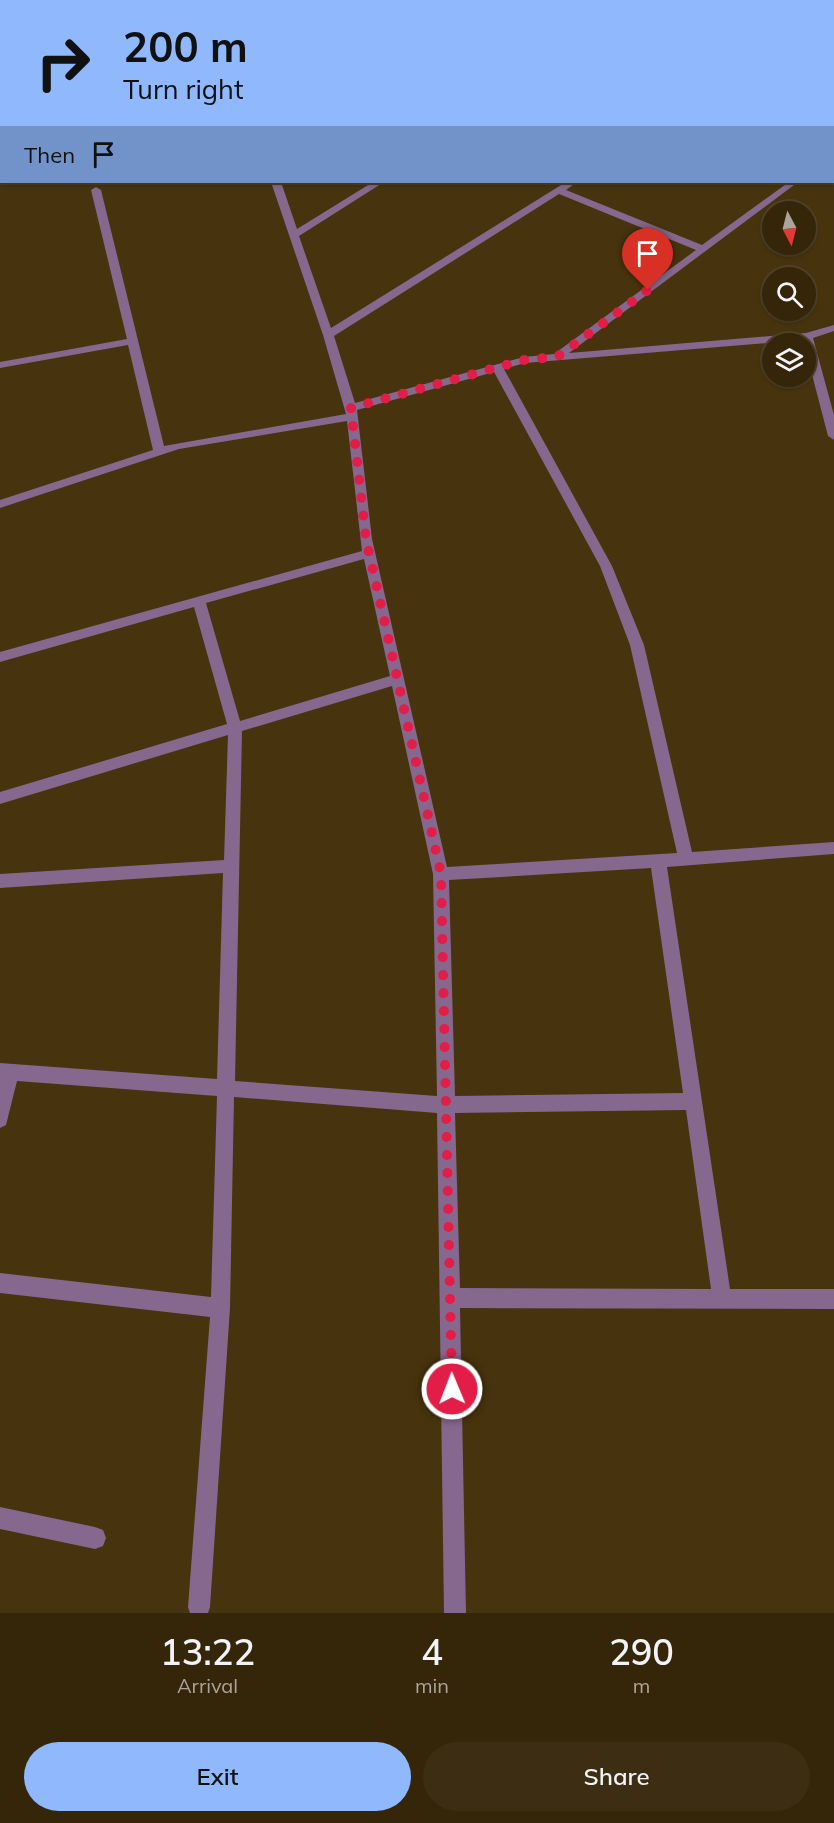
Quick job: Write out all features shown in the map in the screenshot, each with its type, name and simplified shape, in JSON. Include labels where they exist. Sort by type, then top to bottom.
[{"type":"street","points":[[276,183],[351,412],[369,553],[441,874],[455,1613]]},
{"type":"street","points":[[294,235],[377,183]]},
{"type":"street","points":[[328,336],[570,183]]},
{"type":"street","points":[[557,357],[793,183]]},
{"type":"street","points":[[96,190],[159,452]]},
{"type":"street","points":[[558,190],[703,249]]},
{"type":"street","points":[[816,333],[834,328]]},
{"type":"street","points":[[0,365],[132,340]]},
{"type":"street","points":[[0,504],[177,446],[351,412],[524,360],[762,340]]},
{"type":"street","points":[[498,368],[606,566],[637,645],[686,859]]},
{"type":"street","points":[[816,369],[834,436]]},
{"type":"street","points":[[0,657],[369,553]]},
{"type":"street","points":[[199,601],[235,728],[220,1308],[199,1607]]},
{"type":"street","points":[[0,798],[397,679]]},
{"type":"street","points":[[441,874],[834,848]]},
{"type":"street","points":[[658,861],[722,1298]]},
{"type":"street","points":[[0,881],[232,866]]},
{"type":"street","points":[[0,1119],[5,1072],[446,1105],[693,1101]]},
{"type":"street","points":[[0,1283],[220,1308]]},
{"type":"street","points":[[450,1298],[834,1299]]},
{"type":"street","points":[[0,1518],[95,1538]]},
{"type":"route","points":[[452,1389],[441,874],[366,539],[351,408],[524,360],[557,357],[648,290]]}]
